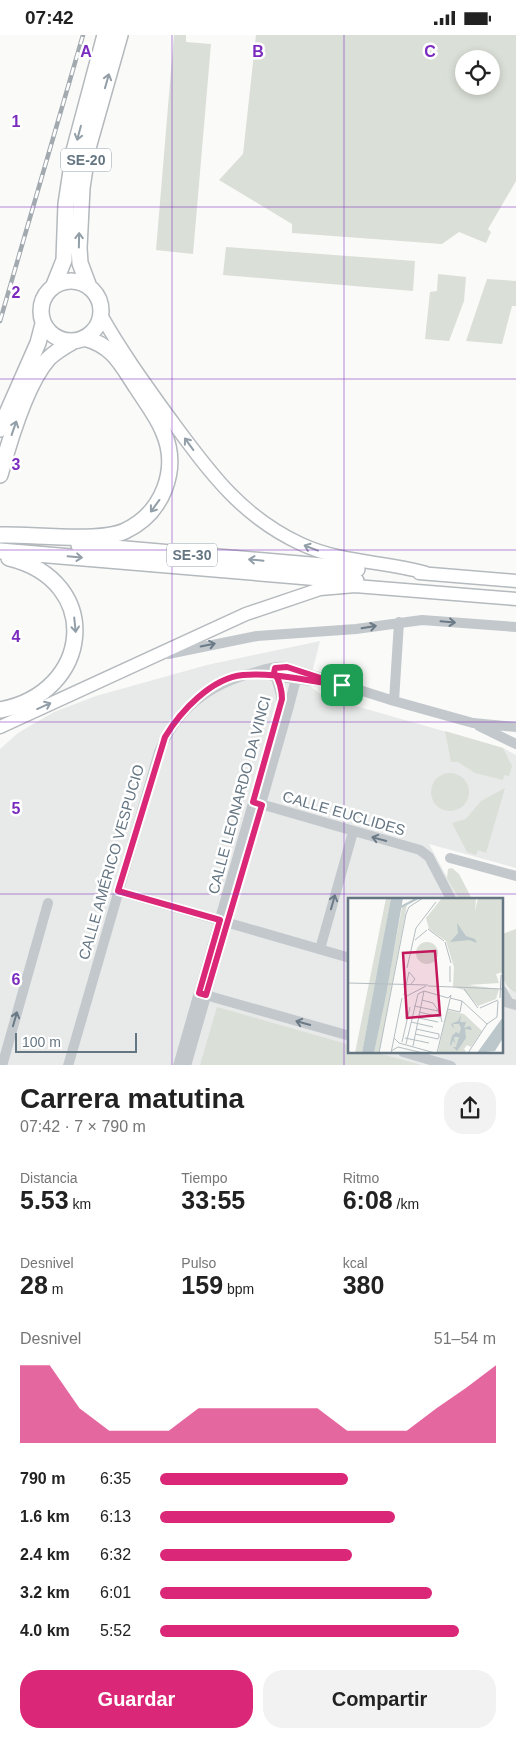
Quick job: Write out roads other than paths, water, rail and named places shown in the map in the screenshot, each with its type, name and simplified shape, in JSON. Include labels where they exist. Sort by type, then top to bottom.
[{"type":"highway","name":"SE-20","points":[[0,429],[38,343],[44,324],[41,316],[43,298],[54,285],[64,260],[66,204],[74,151],[105,35]]},
{"type":"highway","name":"SE-20","points":[[101,315],[99,298],[90,287],[80,263],[82,188],[88,148],[120,35]]},
{"type":"highway","points":[[54,285],[72,281],[90,287]]},
{"type":"highway","points":[[0,475],[20,412],[38,374],[48,360],[98,324],[101,315]]},
{"type":"highway","points":[[0,556],[27,547],[72,537],[116,534],[132,527],[147,516],[158,501],[166,485],[170,467],[169,449],[160,423],[110,351],[98,342],[56,337],[44,324]]},
{"type":"highway","points":[[0,536],[27,547],[63,592],[74,619],[74,644],[65,668],[48,689],[24,703],[0,710]]},
{"type":"highway","name":"SE-30","points":[[0,551],[27,547],[356,575]]},
{"type":"main road","points":[[101,315],[150,390],[206,468],[231,496],[250,513],[274,530],[356,575],[516,599]]},
{"type":"main road","points":[[0,727],[246,614],[356,575],[426,573],[516,581]]},
{"type":"main road","points":[[356,575],[516,593]]},
{"type":"street","points":[[144,660],[257,636],[356,629],[399,622],[422,620],[516,627]]},
{"type":"street","points":[[394,701],[399,622]]},
{"type":"street","name":"CALLE AMÉRICO VESPUCIO","points":[[285,673],[342,685]]},
{"type":"street","name":"CALLE AMÉRICO VESPUCIO","points":[[68,1065],[165,737],[175,721],[212,687],[243,675],[285,673],[342,685],[473,723],[516,727]]},
{"type":"street","name":"CALLE LEONARDO DA VINCI","points":[[258,803],[285,673]]},
{"type":"street","name":"CALLE LEONARDO DA VINCI","points":[[186,1065],[203,994],[258,803],[281,705],[285,673]]},
{"type":"street","points":[[473,723],[516,735]]},
{"type":"street","name":"CALLE AMÉRICO VESPUCIO","points":[[473,723],[516,744]]},
{"type":"street","name":"CALLE EUCLIDES","points":[[258,803],[425,853],[451,898]]},
{"type":"street","points":[[320,949],[353,832]]},
{"type":"street","points":[[450,859],[516,876]]},
{"type":"street","points":[[118,891],[348,957]]},
{"type":"street","points":[[2,1065],[48,903]]},
{"type":"street","points":[[203,994],[348,1035]]},
{"type":"street","name":"CALLE LEONARDO DA VINCI","points":[[178,1065],[203,994]]},
{"type":"street","points":[[407,1053],[450,1065]]},
{"type":"railway","points":[[0,321],[83,35]]}]
